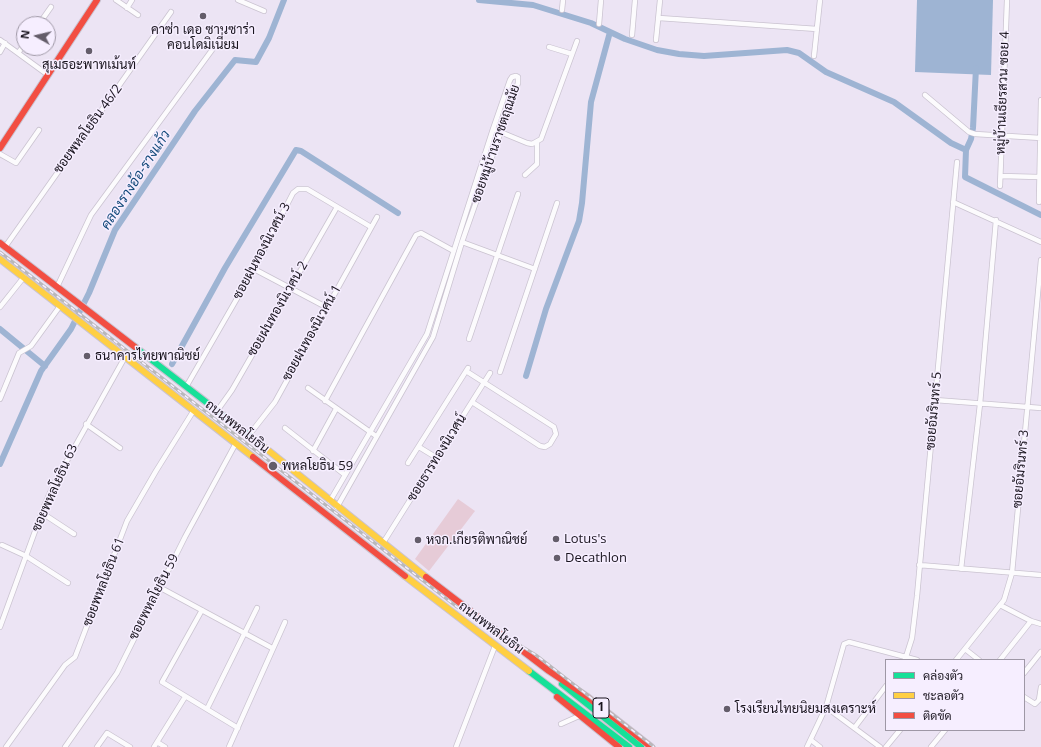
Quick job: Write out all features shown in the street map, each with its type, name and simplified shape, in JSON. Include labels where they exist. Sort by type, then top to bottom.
[{"type":"main road","points":[[0,148],[97,0]]},
{"type":"main road","name":"ถนนพหลโยธิน","points":[[3,245],[249,435],[383,543],[549,671],[579,691],[651,747]]},
{"type":"main road","name":"ถนนพหลโยธิน","points":[[0,259],[495,646],[629,747]]},
{"type":"main road","points":[[155,380],[162,368]]},
{"type":"main road","points":[[161,385],[169,373]]},
{"type":"main road","name":"ถนนพหลโยธิน","points":[[549,671],[583,702],[641,747]]},
{"type":"main road","name":"ถนนพหลโยธิน","points":[[541,681],[579,716],[619,747]]},
{"type":"street","points":[[116,0],[138,15]]},
{"type":"street","points":[[127,8],[132,0]]},
{"type":"street","points":[[238,0],[264,11]]},
{"type":"street","points":[[562,10],[563,0]]},
{"type":"street","points":[[599,24],[601,0]]},
{"type":"street","points":[[632,34],[635,0]]},
{"type":"street","points":[[656,40],[660,0]]},
{"type":"street","points":[[814,56],[820,0]]},
{"type":"street","name":"หมู่บ้านเธียรสวน ซอย 4","points":[[1000,186],[1007,0]]},
{"type":"street","points":[[44,16],[50,7]]},
{"type":"street","name":"ซอยพหลโยธิน 46/2","points":[[3,245],[171,12]]},
{"type":"street","points":[[659,18],[817,29]]},
{"type":"street","points":[[0,40],[16,51]]},
{"type":"street","points":[[525,175],[537,164],[537,143],[541,139],[577,41]]},
{"type":"street","points":[[0,52],[5,43]]},
{"type":"street","points":[[549,47],[572,54]]},
{"type":"street","points":[[57,287],[91,215],[212,50]]},
{"type":"street","points":[[22,56],[48,75]]},
{"type":"street","name":"ซอยหมู่บ้านราชตฤณมัย","points":[[330,501],[427,334],[440,287],[493,129],[510,80],[512,77],[516,76],[519,80],[500,132],[483,186],[462,242],[430,343],[337,507]]},
{"type":"street","points":[[925,95],[969,132],[975,134],[1040,138]]},
{"type":"street","points":[[1039,202],[1041,100]]},
{"type":"street","points":[[493,129],[528,143],[537,143]]},
{"type":"street","points":[[0,154],[16,164],[40,130]]},
{"type":"street","name":"ซอยอัมรินทร์ 5","points":[[906,658],[912,638],[957,162]]},
{"type":"street","points":[[1000,176],[1039,177]]},
{"type":"street","points":[[475,182],[483,186]]},
{"type":"street","name":"ซอยฝนทองนิเวศน์ 3","points":[[186,387],[254,269],[293,193],[298,188],[307,189],[371,227]]},
{"type":"street","points":[[469,339],[518,194]]},
{"type":"street","points":[[953,202],[996,220],[1041,242]]},
{"type":"street","points":[[500,372],[557,203]]},
{"type":"street","name":"ซอยฝนทองนิเวศน์ 2","points":[[217,411],[232,390],[337,207]]},
{"type":"street","name":"ซอยฝนทองนิเวศน์ 1","points":[[249,435],[274,402],[377,217]]},
{"type":"street","points":[[961,569],[980,404],[996,220]]},
{"type":"street","points":[[325,401],[416,235],[422,233],[452,250]]},
{"type":"street","points":[[462,242],[535,269]]},
{"type":"street","name":"ซอยอัมรินทร์ 3","points":[[957,659],[1000,605],[1006,594],[1012,573],[1026,407],[1041,260]]},
{"type":"street","points":[[254,269],[326,307]]},
{"type":"street","points":[[0,307],[24,278]]},
{"type":"street","points":[[440,287],[447,290]]},
{"type":"street","points":[[0,399],[19,353],[31,346],[60,306]]},
{"type":"street","name":"ซอยพหลโยธิน 63","points":[[0,627],[54,484],[125,356]]},
{"type":"street","points":[[408,463],[467,369],[484,383],[554,426],[556,434],[550,444],[545,447],[540,446],[472,402]]},
{"type":"street","name":"ซอยธารทองนิเวศน์","points":[[383,543],[490,373]]},
{"type":"street","points":[[308,388],[376,436]]},
{"type":"street","points":[[935,400],[1041,408]]},
{"type":"street","points":[[313,451],[336,409]]},
{"type":"street","name":"ซอยพหลโยธิน 61","points":[[6,747],[65,665],[75,657],[127,521],[156,470],[194,410]]},
{"type":"street","points":[[86,424],[120,448]]},
{"type":"street","points":[[285,428],[345,475]]},
{"type":"street","name":"ซอยพหลโยธิน 59","points":[[65,747],[117,673],[159,586],[236,443]]},
{"type":"street","points":[[419,447],[436,458]]},
{"type":"street","points":[[42,514],[74,534]]},
{"type":"street","points":[[2,545],[26,556],[68,583]]},
{"type":"street","points":[[919,565],[1041,575]]},
{"type":"street","points":[[159,586],[272,648]]},
{"type":"street","points":[[1000,605],[1031,621],[1041,624]]},
{"type":"street","points":[[207,709],[257,608]]},
{"type":"street","points":[[202,610],[163,679],[164,685],[238,728]]},
{"type":"street","points":[[1001,659],[1031,621]]},
{"type":"street","points":[[229,747],[272,648],[285,622]]},
{"type":"street","points":[[807,747],[826,707],[842,646],[849,642],[906,658]]},
{"type":"street","points":[[456,747],[495,646]]},
{"type":"street","points":[[965,649],[978,659]]},
{"type":"street","points":[[1025,672],[1041,652]]},
{"type":"street","points":[[855,727],[885,687]]},
{"type":"street","points":[[1025,698],[1035,704],[1039,700],[1041,687]]},
{"type":"street","points":[[154,747],[185,697]]},
{"type":"street","points":[[826,707],[880,747]]},
{"type":"street","points":[[561,724],[579,716]]},
{"type":"street","points":[[886,747],[899,731]]},
{"type":"street","points":[[931,747],[943,731]]},
{"type":"street","points":[[97,747],[107,733],[130,747]]},
{"type":"street","points":[[811,740],[820,747]]},
{"type":"street","points":[[157,742],[165,747]]},
{"type":"shaded area","points":[[458,499],[475,511],[429,571],[415,559]]},
{"type":"water","points":[[917,0],[993,0],[991,75],[915,72]]},
{"type":"waterway","name":"คลองรางอ้อ-รางแก้ว","points":[[0,464],[41,371],[71,329],[89,293],[115,230],[195,111],[235,60],[256,62],[269,38],[284,0]]},
{"type":"waterway","name":"คลองรางอ้อ-รางแก้ว","points":[[479,0],[533,5],[591,23],[625,39],[657,50],[679,54],[704,56],[787,50],[799,53],[826,72],[894,102],[951,143],[966,150],[965,177],[1041,215]]},
{"type":"waterway","points":[[526,376],[546,309],[579,221],[591,102],[610,32]]},
{"type":"waterway","points":[[966,150],[971,139],[973,128],[976,68]]},
{"type":"waterway","points":[[172,364],[225,268],[296,150],[301,151],[398,213]]},
{"type":"waterway","points":[[0,329],[45,366]]},
{"type":"railway","points":[[0,252],[457,607],[536,655],[654,747]]},
{"type":"traffic: fast","points":[[135,347],[264,447]]},
{"type":"traffic: fast","points":[[529,671],[629,747]]},
{"type":"traffic: fast","points":[[562,684],[641,747]]},
{"type":"traffic: slow","points":[[0,259],[253,457]]},
{"type":"traffic: slow","points":[[264,447],[426,577]]},
{"type":"traffic: slow","points":[[405,576],[529,671]]},
{"type":"traffic: jam","points":[[0,148],[97,0]]},
{"type":"traffic: jam","points":[[0,243],[135,347]]},
{"type":"traffic: jam","points":[[253,457],[405,576]]},
{"type":"traffic: jam","points":[[426,577],[549,671],[586,696],[651,747]]},
{"type":"traffic: jam","points":[[557,697],[619,747]]},
{"type":"place","name":"คาซ่า เดอ ซานซาร่า คอนโดมิเนี่ยม","points":[[203,16]]},
{"type":"place","name":"สุเมธอะพาทเม้นท์","points":[[89,51]]},
{"type":"place","name":"ธนาคารไทยพาณิชย์","points":[[87,356]]},
{"type":"place","name":"พหลโยธิน 59","points":[[273,466]]},
{"type":"place","name":"Lotus's","points":[[556,539]]},
{"type":"place","name":"หจก.เกียรติพาณิชย์","points":[[418,540]]},
{"type":"place","name":"Decathlon","points":[[557,558]]},
{"type":"place","name":"โรงเรียนไทยนิยมสงเคราะห์","points":[[727,709]]}]
